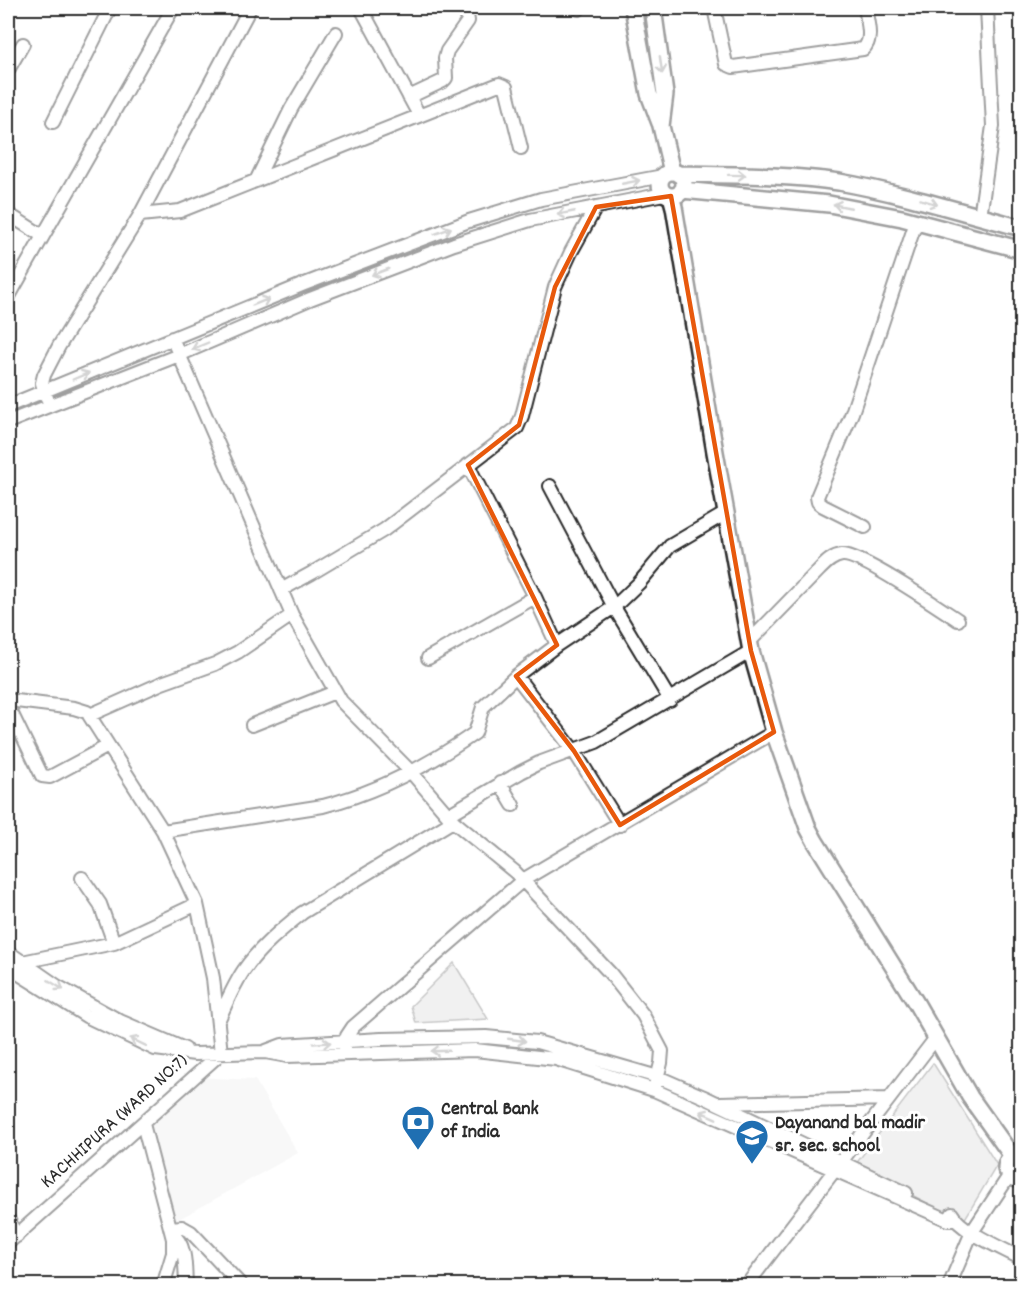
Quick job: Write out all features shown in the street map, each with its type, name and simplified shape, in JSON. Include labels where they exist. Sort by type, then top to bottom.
[{"type":"main road","points":[[633,8],[649,94],[661,126],[671,174]]},
{"type":"main road","points":[[653,8],[665,94],[661,126]]},
{"type":"main road","points":[[671,174],[683,180],[672,193],[674,207],[750,646],[774,732],[815,841],[916,1003],[970,1097],[1017,1154],[1006,1165],[1016,1178]]},
{"type":"main road","points":[[1022,228],[910,196],[837,182],[765,176],[671,174],[660,185],[672,193],[829,204],[916,222],[1022,250]]},
{"type":"street","points":[[53,122],[110,8]]},
{"type":"street","points":[[8,297],[173,8]]},
{"type":"street","points":[[50,405],[42,383],[44,375],[59,346],[140,215],[250,8]]},
{"type":"street","points":[[361,8],[418,115]]},
{"type":"street","points":[[409,97],[446,78],[445,58],[447,51],[468,21],[466,8]]},
{"type":"street","points":[[714,8],[726,64],[733,67],[863,49],[869,39],[865,8]]},
{"type":"street","points":[[980,217],[993,126],[987,8]]},
{"type":"street","points":[[256,181],[291,109],[336,33]]},
{"type":"street","points":[[8,70],[23,44]]},
{"type":"street","points":[[140,215],[180,210],[418,115],[503,84],[513,109],[521,148]]},
{"type":"street","points":[[8,406],[302,285],[469,221],[541,199],[671,174]]},
{"type":"street","points":[[8,422],[179,355],[310,299],[454,244],[530,220],[672,193]]},
{"type":"street","points":[[281,590],[384,530],[514,432],[519,424],[555,286],[596,207]]},
{"type":"street","points":[[8,214],[43,236]]},
{"type":"street","points":[[865,527],[823,506],[818,502],[817,497],[852,413],[916,222]]},
{"type":"street","points":[[172,338],[292,615],[335,692],[344,706],[412,773],[451,818],[523,880],[610,973],[644,1015],[662,1051],[654,1090]]},
{"type":"street","points":[[468,465],[557,645]]},
{"type":"street","points":[[550,486],[614,607],[670,700]]},
{"type":"street","points":[[163,831],[324,806],[346,800],[412,773],[476,733],[483,707],[516,676],[614,607],[639,583],[670,546],[726,513]]},
{"type":"street","points":[[218,1021],[244,969],[265,945],[302,913],[451,818],[500,783],[539,763],[574,751],[604,737],[670,700],[750,646],[831,559],[840,555],[848,555],[910,589],[958,620]]},
{"type":"street","points":[[428,658],[535,597]]},
{"type":"street","points":[[90,715],[162,683],[216,664],[238,652],[292,615]]},
{"type":"street","points":[[516,676],[574,751],[620,825]]},
{"type":"street","points":[[252,724],[335,692]]},
{"type":"street","points":[[8,700],[74,708],[90,715],[163,831],[197,904],[207,944],[221,1053]]},
{"type":"street","points":[[8,706],[42,776],[50,777],[108,746]]},
{"type":"street","points":[[345,1048],[353,1027],[523,880],[620,825],[774,732]]},
{"type":"street","points":[[500,783],[513,805]]},
{"type":"street","points":[[82,878],[103,910],[114,943]]},
{"type":"street","points":[[14,966],[114,943],[197,904]]},
{"type":"street","points":[[8,952],[14,966],[57,986],[120,1022],[195,1054],[265,1052],[287,1056],[438,1037],[506,1038],[537,1042],[658,1077],[771,1128],[838,1166],[948,1220],[955,1220],[972,1232],[1022,1259]]},
{"type":"street","points":[[746,1286],[935,1039]]},
{"type":"street","points":[[345,1048],[475,1050],[547,1058],[654,1090],[766,1141],[838,1166]]},
{"type":"street","name":"KACHHIPURA (WARD NO:7)","points":[[12,1239],[221,1053]]},
{"type":"street","points":[[717,1103],[889,1099]]},
{"type":"street","points":[[142,1124],[170,1230],[173,1253],[162,1286]]},
{"type":"street","points":[[766,1141],[771,1128]]},
{"type":"street","points":[[949,1286],[972,1232],[1016,1178]]},
{"type":"street","points":[[8,1219],[12,1239]]},
{"type":"street","points":[[170,1230],[182,1227],[191,1232],[234,1283]]},
{"type":"street","points":[[170,1230],[182,1246],[186,1286]]},
{"type":"highlighted area","points":[[671,196],[751,651],[774,732],[620,825],[574,751],[516,676],[557,645],[468,465],[519,425],[555,287],[596,207]]},
{"type":"shaded area","points":[[454,963],[488,1019],[416,1023],[411,1006]]},
{"type":"shaded area","points":[[933,1063],[997,1165],[963,1222],[855,1165]]},
{"type":"shaded area","points":[[195,1077],[255,1080],[298,1153],[170,1224],[143,1124]]},
{"type":"place","name":"Central Bank of India","points":[[418,1151]]},
{"type":"place","name":"Dayanand bal madir sr. sec. school","points":[[752,1165]]}]
